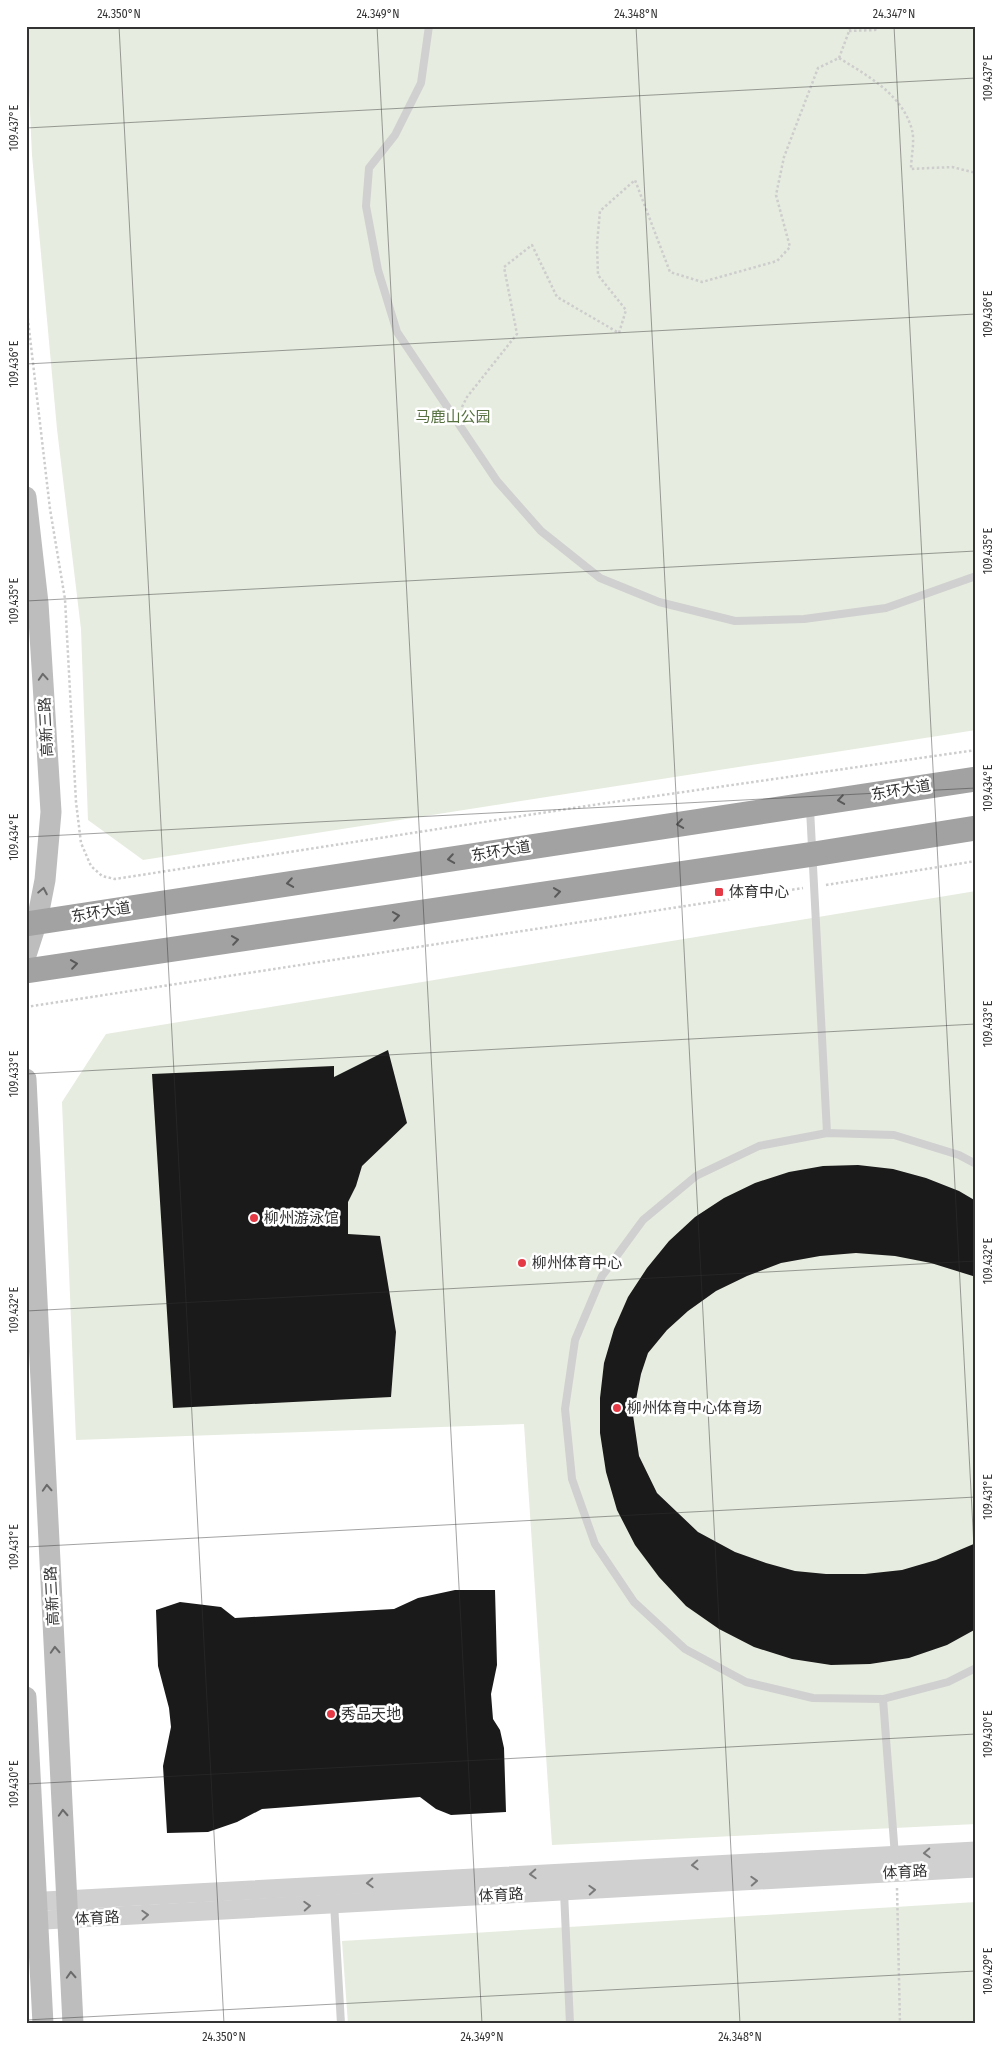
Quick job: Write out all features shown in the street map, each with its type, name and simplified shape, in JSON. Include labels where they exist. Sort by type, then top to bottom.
[{"type":"highway","name":"东环大道","points":[[32,923],[976,779]]},
{"type":"highway","points":[[26,971],[814,854],[976,828]]},
{"type":"main road","name":"高新三路","points":[[26,497],[38,604],[51,812],[46,871],[32,923],[26,955]]},
{"type":"main road","name":"高新三路","points":[[26,1079],[73,2024]]},
{"type":"main road","points":[[26,1697],[32,1911],[43,2024]]},
{"type":"street","name":"体育路","points":[[68,1909],[334,1905],[564,1892],[896,1864],[976,1851]]},
{"type":"street","name":"体育路","points":[[32,1911],[333,1885],[896,1864],[976,1868]]},
{"type":"lane","points":[[429,26],[421,84],[395,135],[369,168],[366,206],[378,270],[397,332],[497,482],[541,531],[600,578],[660,602],[735,621],[804,619],[886,608],[976,576]]},
{"type":"lane","points":[[810,804],[827,1132]]},
{"type":"lane","points":[[976,1164],[958,1154],[894,1135],[827,1132],[759,1146],[696,1176],[643,1220],[602,1276],[575,1340],[565,1409],[572,1478],[595,1544],[634,1602],[685,1649],[746,1682],[814,1698],[883,1699],[948,1682],[976,1668]]},
{"type":"lane","points":[[883,1699],[896,1864]]},
{"type":"lane","points":[[333,1885],[341,2024]]},
{"type":"lane","points":[[564,1892],[570,2024]]},
{"type":"path","points":[[455,419],[467,397],[516,334],[504,267],[532,245],[558,297],[619,333],[626,310],[598,275],[596,244],[600,211],[635,180],[670,272],[702,282],[777,261],[790,247],[776,196],[784,157],[818,68],[839,58],[851,26]]},
{"type":"path","points":[[849,30],[875,30],[880,26]]},
{"type":"path","points":[[839,58],[872,79],[898,102],[912,131],[910,169],[952,167],[976,173]]},
{"type":"path","points":[[26,302],[50,509],[65,599],[76,802],[81,842],[91,866],[102,876],[115,879],[593,805],[976,750]]},
{"type":"path","points":[[26,1007],[976,861]]},
{"type":"path","points":[[896,1864],[900,2024]]},
{"type":"green space","name":"马鹿山公园","points":[[26,26],[976,26],[976,730],[143,860],[88,820],[81,629],[57,429],[32,155]]},
{"type":"green space","name":"柳州体育中心","points":[[976,891],[976,1824],[552,1845],[524,1424],[76,1440],[62,1102],[106,1034]]},
{"type":"green space","points":[[976,1902],[976,2024],[348,2024],[342,1941]]},
{"type":"building","name":"柳州游泳馆","points":[[388,1050],[407,1123],[362,1166],[356,1186],[348,1202],[348,1234],[380,1236],[396,1332],[391,1397],[173,1408],[152,1074],[334,1066],[334,1077]]},
{"type":"building","name":"柳州体育中心体育场","points":[[858,1165],[893,1169],[926,1178],[959,1191],[976,1201],[976,1277],[931,1263],[895,1256],[856,1253],[820,1256],[781,1263],[747,1276],[716,1291],[688,1311],[667,1330],[648,1353],[641,1374],[633,1415],[639,1456],[657,1493],[698,1532],[735,1552],[795,1571],[826,1574],[865,1574],[902,1570],[936,1560],[976,1543],[976,1629],[947,1645],[909,1658],[870,1664],[831,1665],[792,1659],[754,1647],[719,1629],[686,1606],[659,1577],[635,1545],[617,1510],[606,1472],[600,1433],[600,1398],[604,1363],[614,1329],[628,1297],[647,1268],[669,1241],[695,1217],[724,1198],[755,1183],[789,1172],[823,1166]]},
{"type":"building","name":"秀品天地","points":[[455,1590],[495,1590],[497,1665],[491,1694],[493,1719],[500,1730],[504,1748],[506,1812],[451,1815],[436,1809],[420,1797],[262,1809],[237,1822],[208,1832],[167,1833],[163,1766],[171,1727],[169,1708],[158,1666],[156,1610],[180,1602],[221,1607],[235,1618],[394,1609],[418,1598]]},
{"type":"place","name":"体育中心","points":[[719,892]]},
{"type":"place","name":"柳州游泳馆","points":[[254,1218]]},
{"type":"place","name":"柳州体育中心","points":[[522,1263]]},
{"type":"place","name":"柳州体育中心体育场","points":[[617,1408]]},
{"type":"place","name":"秀品天地","points":[[331,1714]]}]
